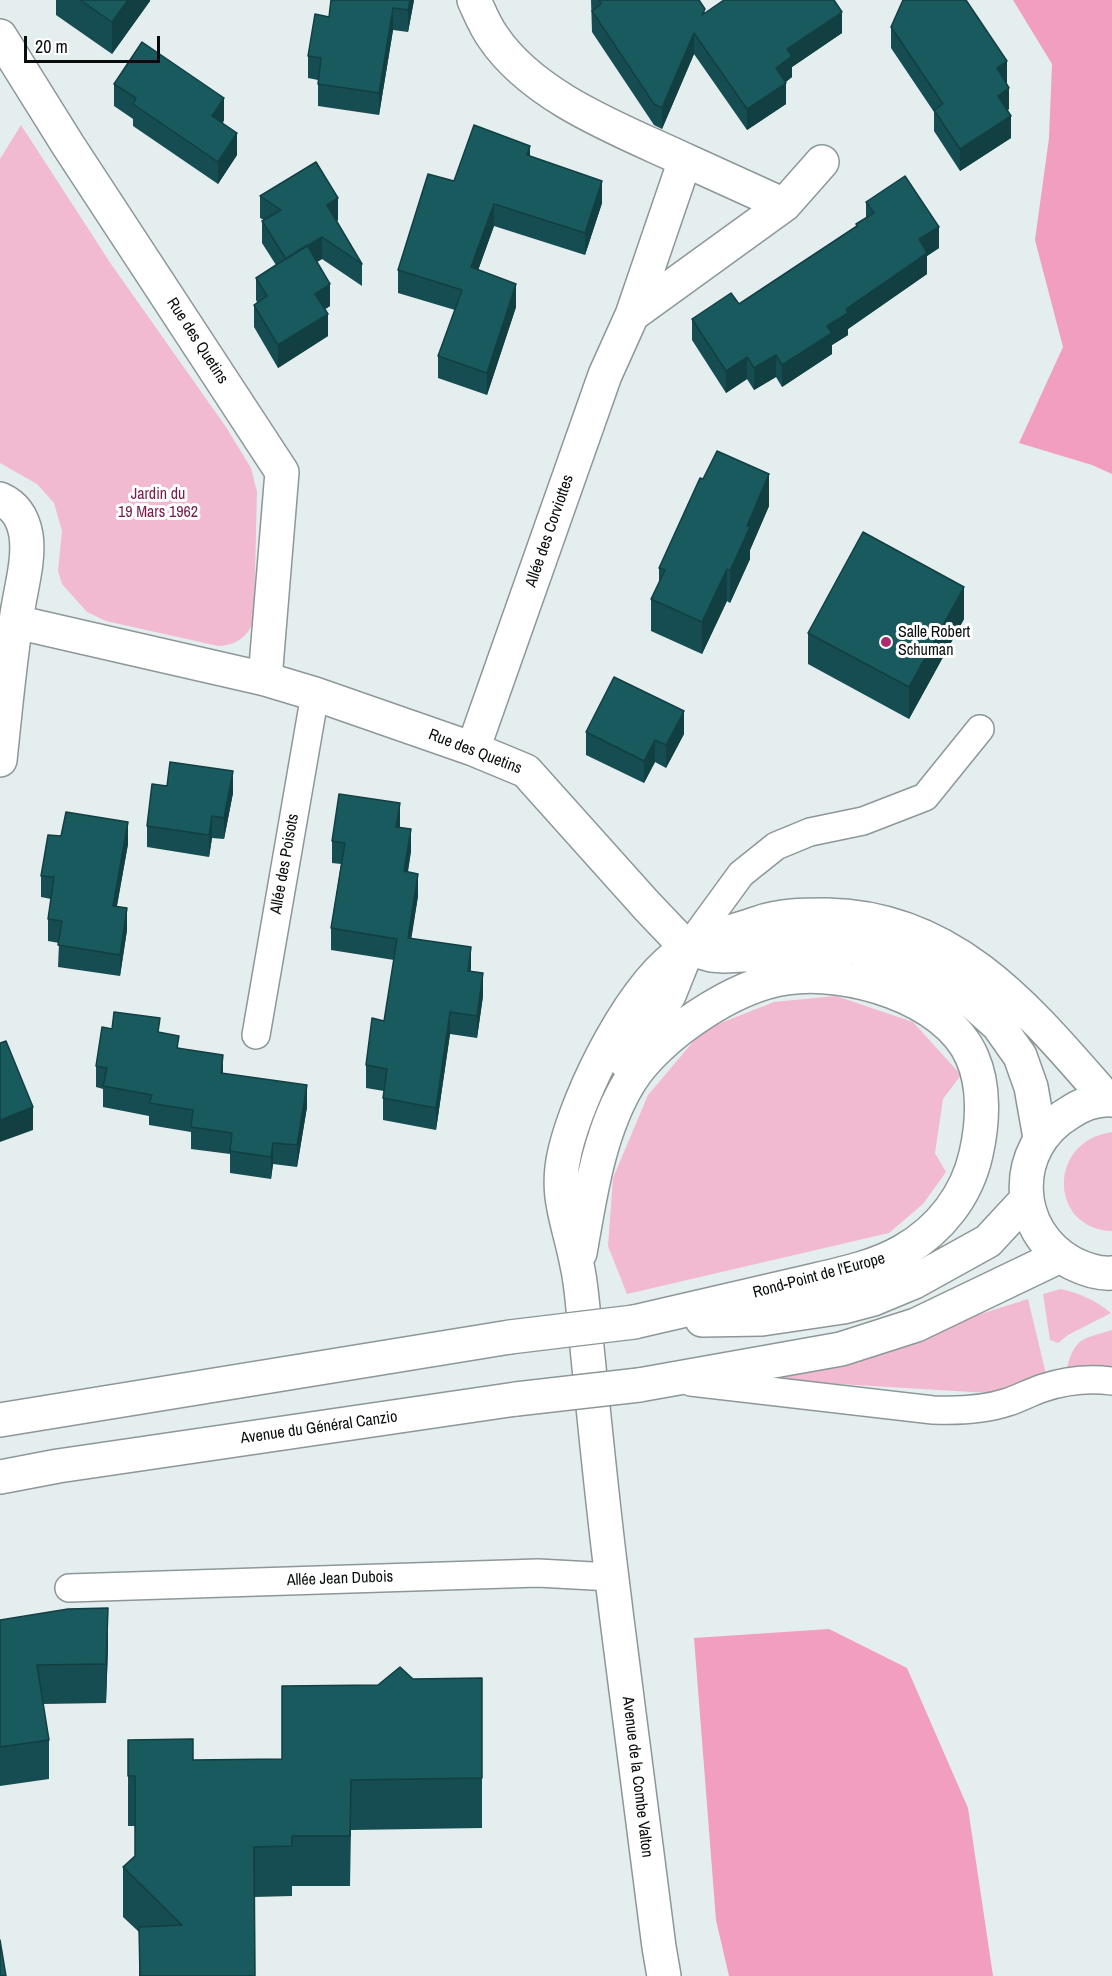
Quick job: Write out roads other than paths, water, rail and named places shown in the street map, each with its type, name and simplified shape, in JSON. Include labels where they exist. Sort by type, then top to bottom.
[{"type":"street","points":[[474,0],[493,38],[509,57],[565,102],[594,118],[784,205]]},
{"type":"street","name":"Rue des Quetins","points":[[0,36],[68,145],[282,472],[265,679]]},
{"type":"street","name":"Allée des Corviottes","points":[[473,749],[605,375],[632,315],[685,160]]},
{"type":"street","name":"Allée des Corviottes","points":[[632,315],[784,205],[822,162]]},
{"type":"street","points":[[0,499],[20,514],[27,550],[0,760]]},
{"type":"street","name":"Rue des Quetins","points":[[16,622],[265,679],[473,749],[526,771],[646,906],[687,948]]},
{"type":"street","name":"Rond-Point de l'Europe","points":[[612,1577],[578,1267],[559,1192],[564,1154],[575,1117],[590,1082],[613,1037],[641,993],[663,967],[687,948],[766,920],[799,915],[844,915],[910,930],[962,956],[1001,985],[1036,1019],[1109,1099]]},
{"type":"street","points":[[687,948],[711,955],[731,956],[763,954],[800,945],[835,945],[883,954],[931,975],[969,999],[987,1014],[1009,1039],[1028,1074],[1040,1138]]},
{"type":"street","name":"Rond-Point de l'Europe","points":[[578,1267],[590,1196],[616,1079],[669,995],[687,948]]},
{"type":"street","name":"Rond-Point de l'Europe","points":[[600,1155],[629,1082],[658,1048],[720,1003],[765,983],[785,978],[810,976],[837,978],[886,989],[908,999],[942,1019],[964,1042],[976,1067],[981,1102],[981,1123],[972,1171],[947,1215],[919,1241],[887,1259],[854,1270],[634,1322]]},
{"type":"street","points":[[1109,1099],[1081,1105],[1058,1119],[1040,1138],[1031,1157],[1026,1178],[1026,1200],[1033,1221],[1044,1240],[1060,1256],[1082,1268],[1111,1275]]},
{"type":"street","name":"Rond-Point de l'Europe","points":[[634,1322],[762,1319],[843,1307],[873,1299],[914,1282],[988,1241],[1026,1200]]},
{"type":"street","points":[[672,1379],[841,1350],[915,1324],[1060,1256]]},
{"type":"street","points":[[0,1420],[510,1337],[634,1322]]},
{"type":"street","name":"Avenue du Général Canzio","points":[[0,1478],[58,1466],[516,1399],[672,1379]]},
{"type":"street","name":"Avenue de la Combe Valton","points":[[612,1577],[664,1976]]},
{"type":"lane","name":"Allée des Poisots","points":[[256,1035],[315,694]]},
{"type":"lane","points":[[687,948],[741,874],[777,846],[810,832],[863,821],[925,797],[980,729]]},
{"type":"lane","points":[[672,1379],[953,1411],[980,1409],[1006,1403],[1044,1388],[1078,1380],[1112,1381]]},
{"type":"lane","name":"Allée Jean Dubois","points":[[69,1588],[538,1573],[612,1577]]},
{"type":"place","name":"Salle Robert Schuman","points":[[886,642]]},
{"type":"park label","name":"Jardin du 19 Mars 1962","points":[[158,504]]}]
